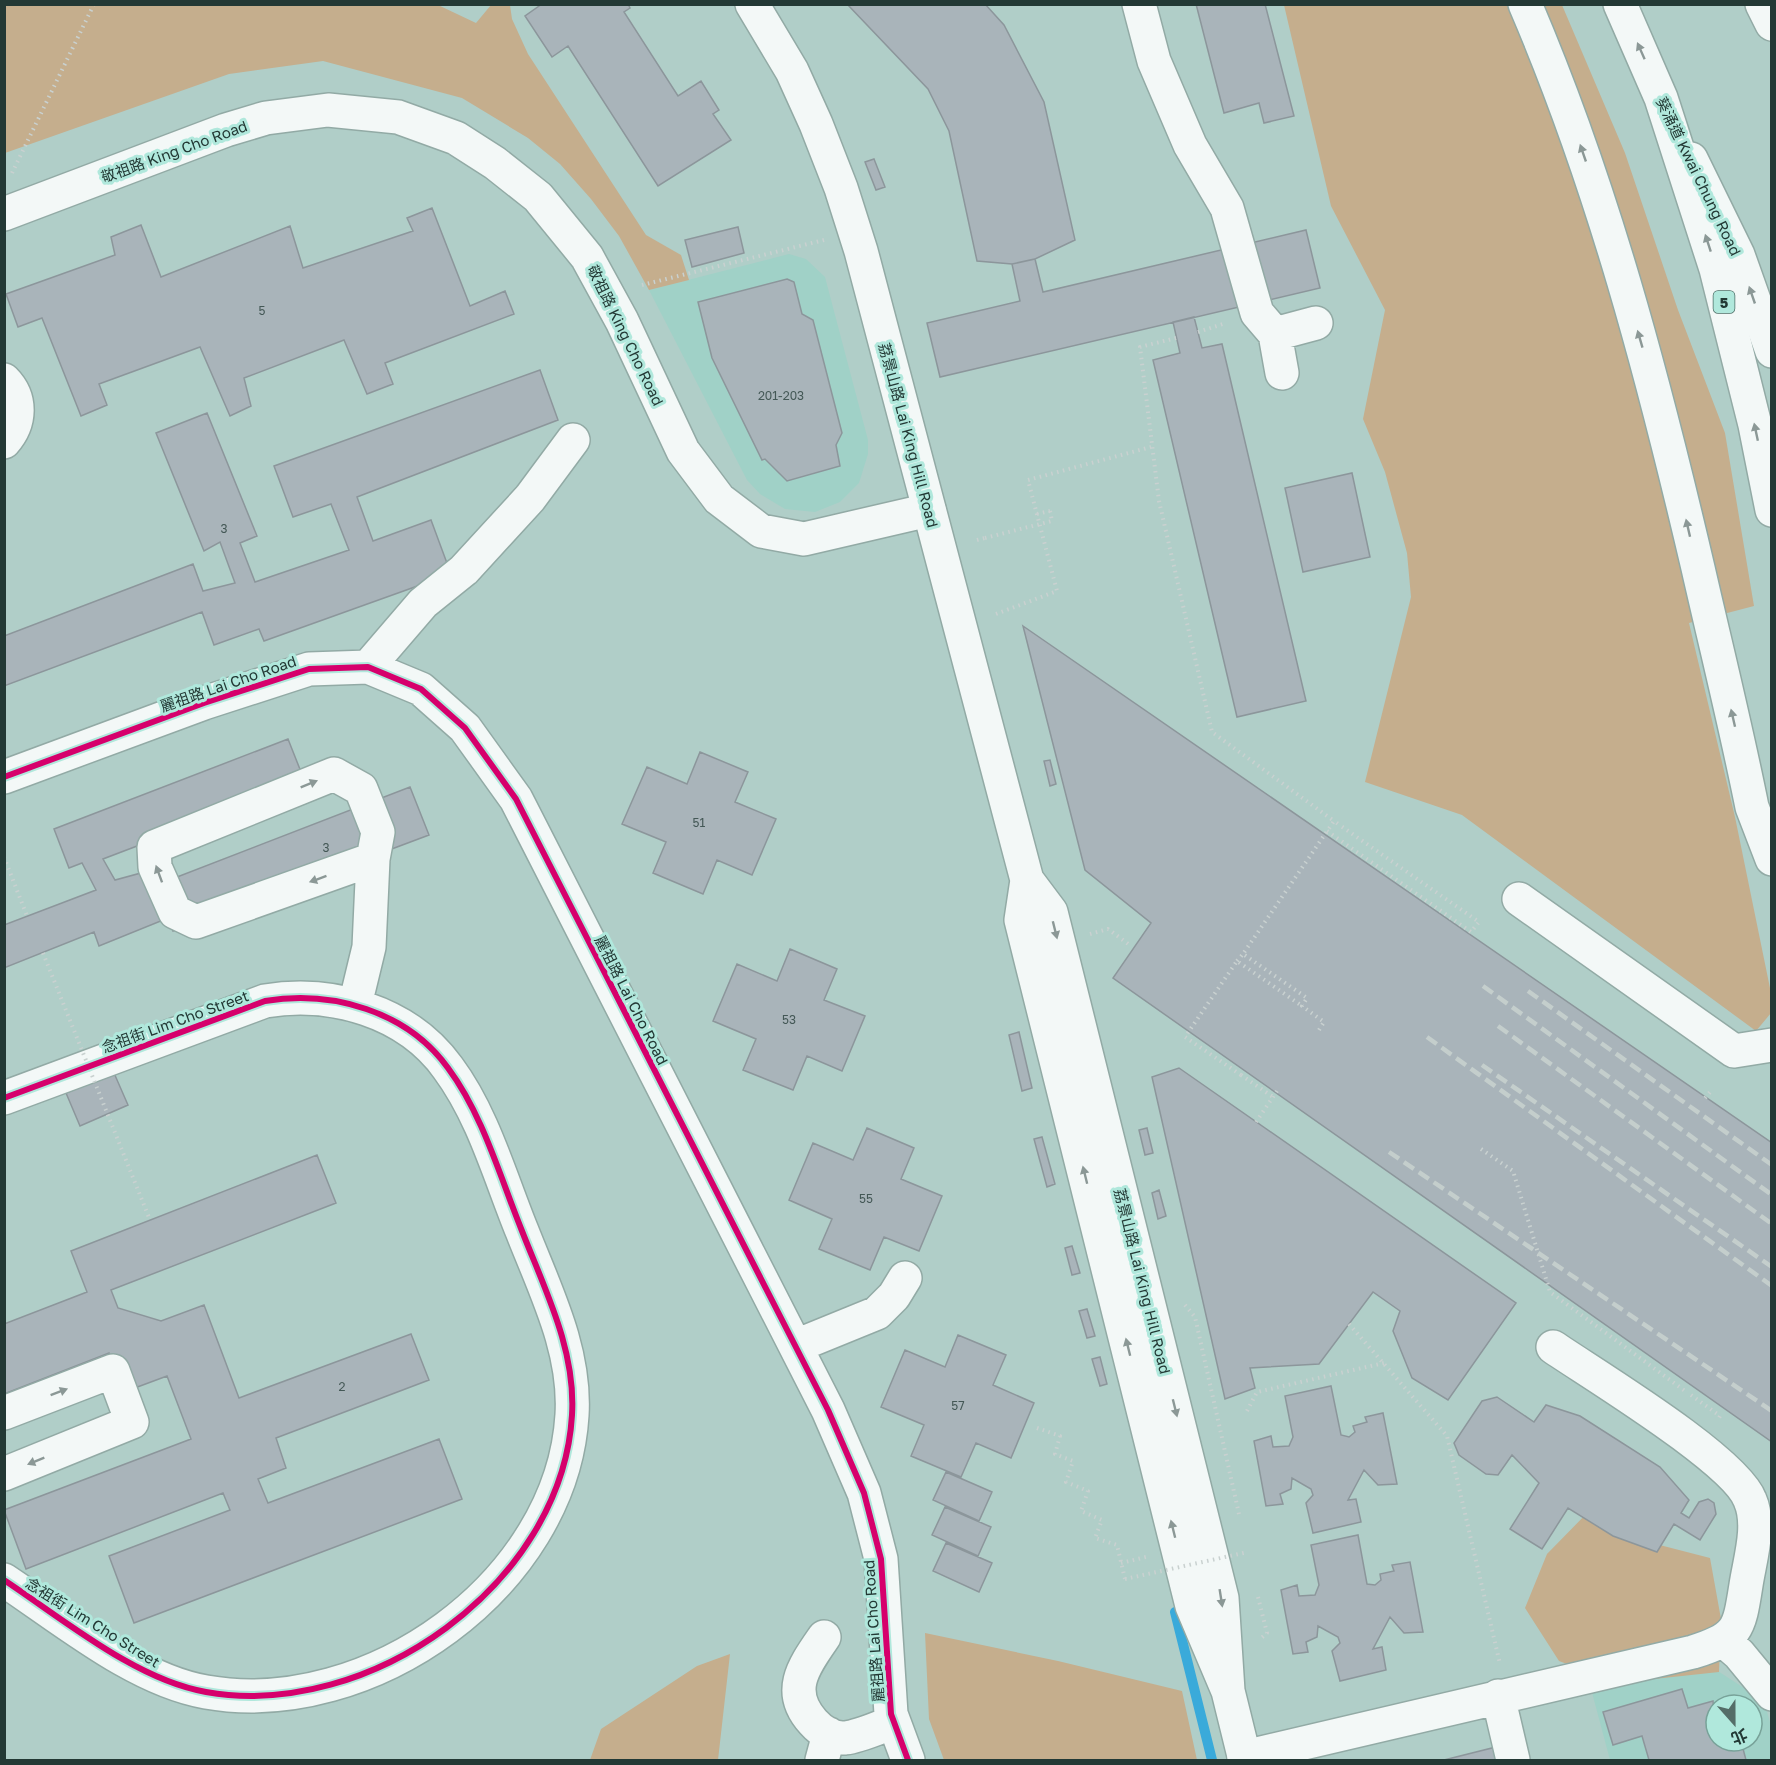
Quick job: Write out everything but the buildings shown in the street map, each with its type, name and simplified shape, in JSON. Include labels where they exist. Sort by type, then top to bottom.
[{"type":"main road","name":"荔景山路 Lai King Hill Road","points":[[752,4],[792,71],[841,188],[861,251],[1027,880],[1021,920],[1023,930],[1192,1606],[1228,1691],[1245,1759]]},
{"type":"main road","points":[[1139,4],[1154,61],[1190,145],[1227,208],[1257,313],[1275,334],[1282,373]]},
{"type":"main road","points":[[1525,4],[1560,87],[1610,232],[1667,436],[1752,807],[1772,859]]},
{"type":"main road","name":"葵涌道 Kwai Chung Road","points":[[1620,4],[1661,98],[1738,255],[1772,351]]},
{"type":"main road","points":[[1762,4],[1772,24]]},
{"type":"main road","name":"5","points":[[1661,98],[1716,269],[1755,425],[1772,510]]},
{"type":"main road","name":"敬祖路 King Cho Road","points":[[4,214],[226,130],[266,118],[328,110],[399,117],[456,138],[495,163],[538,197],[587,257],[621,321],[683,451],[719,499],[761,531],[804,539],[929,510]]},
{"type":"main road","points":[[1275,334],[1316,324]]},
{"type":"main road","points":[[4,380],[12,387],[17,401],[18,415],[14,429],[4,442]]},
{"type":"main road","points":[[368,667],[423,603],[464,570],[530,498],[573,440]]},
{"type":"main road","name":"麗祖路 Lai Cho Road","points":[[4,777],[204,703],[309,669],[368,667],[421,689],[465,728],[516,799],[796,1346],[828,1410],[864,1493],[881,1558],[891,1714],[908,1761]]},
{"type":"main road","points":[[355,1005],[369,947],[373,859],[378,832],[362,789],[334,774],[154,846],[156,867],[175,912],[196,922],[373,859]]},
{"type":"main road","points":[[1519,899],[1734,1051],[1772,1045]]},
{"type":"main road","name":"念祖街 Lim Cho Street","points":[[4,1098],[265,1001],[306,998],[355,1005],[398,1023],[433,1050],[461,1089],[475,1116],[561,1331],[569,1366],[572,1415],[562,1472],[540,1522],[506,1571],[486,1593],[441,1633],[412,1651],[365,1674],[339,1682],[266,1694],[206,1692],[153,1676],[4,1580]]},
{"type":"main road","points":[[796,1346],[877,1313],[894,1296],[905,1278]]},
{"type":"main road","points":[[1245,1759],[1502,1695],[1693,1652],[1724,1641],[1733,1634],[1740,1623],[1755,1518],[1750,1499],[1740,1483],[1700,1448],[1553,1347]]},
{"type":"main road","points":[[4,1413],[113,1371],[132,1422],[4,1474]]},
{"type":"main road","points":[[824,1636],[803,1666],[798,1688],[802,1710],[821,1732],[826,1747],[845,1738],[894,1722]]},
{"type":"main road","points":[[1724,1641],[1739,1654],[1772,1694]]},
{"type":"main road","points":[[1502,1695],[1513,1761]]},
{"type":"path","points":[[12,173],[94,4]]},
{"type":"path","points":[[645,284],[824,240]]},
{"type":"path","points":[[1176,338],[1140,347],[1159,501],[1212,732],[1479,922],[1471,932],[1327,831]]},
{"type":"path","points":[[996,614],[1057,591],[1028,480],[1152,447]]},
{"type":"path","points":[[977,540],[1052,521],[1050,511],[1037,514]]},
{"type":"path","points":[[1273,1097],[1185,1037],[1334,821]]},
{"type":"path","points":[[4,857],[27,916]]},
{"type":"path","points":[[1084,935],[1108,929],[1131,946]]},
{"type":"path","points":[[43,953],[150,1220]]},
{"type":"path","points":[[1243,954],[1307,998],[1302,1006]]},
{"type":"path","points":[[1237,961],[1324,1022],[1319,1030]]},
{"type":"path","points":[[70,1047],[81,1043]]},
{"type":"path","points":[[1256,1122],[1277,1091]]},
{"type":"path","points":[[1705,1098],[1710,1092]]},
{"type":"path","points":[[1481,1149],[1513,1171],[1550,1292],[1720,1416],[1700,1448]]},
{"type":"path","points":[[1182,1301],[1195,1317],[1240,1519]]},
{"type":"path","points":[[1349,1324],[1447,1436],[1502,1695]]},
{"type":"path","points":[[1247,1411],[1257,1392],[1385,1363]]},
{"type":"path","points":[[1037,1428],[1060,1436],[1055,1454],[1073,1461],[1066,1482],[1088,1491],[1081,1511],[1102,1520],[1095,1538],[1117,1545],[1125,1579],[1248,1552],[1245,1541]]},
{"type":"shaded area","points":[[5,5],[438,5],[476,23],[491,5],[510,5],[512,19],[528,54],[646,235],[681,255],[689,280],[649,290],[619,236],[560,164],[528,138],[462,98],[323,61],[229,74],[5,153]]},
{"type":"shaded area","points":[[1284,5],[1562,5],[1625,153],[1678,310],[1725,433],[1754,606],[1689,623],[1735,817],[1771,993],[1771,1013],[1756,1031],[1462,815],[1365,782],[1411,597],[1407,553],[1385,472],[1363,419],[1385,310],[1331,206]]},
{"type":"shaded area","points":[[789,254],[806,259],[825,277],[868,440],[868,454],[859,483],[840,502],[815,512],[785,509],[760,494],[747,480],[649,290]]},
{"type":"shaded area","points":[[1592,1508],[1617,1534],[1710,1558],[1721,1619],[1719,1672],[1617,1683],[1559,1661],[1525,1608],[1547,1554]]},
{"type":"shaded area","points":[[925,1633],[1058,1661],[1182,1691],[1197,1760],[944,1760],[929,1719]]},
{"type":"shaded area","points":[[730,1654],[718,1760],[590,1760],[601,1729],[697,1666]]},
{"type":"shaded area","points":[[1707,1664],[1752,1693],[1704,1693],[1704,1753],[1764,1753],[1764,1701],[1771,1726],[1771,1760],[1610,1760],[1590,1685]]},
{"type":"waterway","points":[[1175,1612],[1212,1760]]},
{"type":"railway","points":[[1483,986],[1772,1195]]},
{"type":"railway","points":[[1528,991],[1772,1165]]},
{"type":"railway","points":[[1498,1026],[1772,1224]]},
{"type":"railway","points":[[1427,1037],[1772,1286]]},
{"type":"railway","points":[[1482,1065],[1772,1267]]},
{"type":"railway","points":[[1389,1152],[1772,1411]]},
{"type":"cycle path","points":[[4,777],[204,703],[309,669],[368,667],[421,689],[465,728],[516,799],[828,1410],[864,1493],[881,1559],[891,1714],[908,1760]]},
{"type":"cycle path","points":[[4,1098],[265,1001],[290,998],[342,1002],[390,1019],[412,1032],[431,1048],[460,1086],[481,1126],[557,1321],[569,1367],[572,1391],[572,1415],[560,1477],[534,1534],[495,1585],[446,1628],[391,1662],[331,1685],[268,1695],[206,1692],[180,1685],[127,1662],[4,1580]]}]
